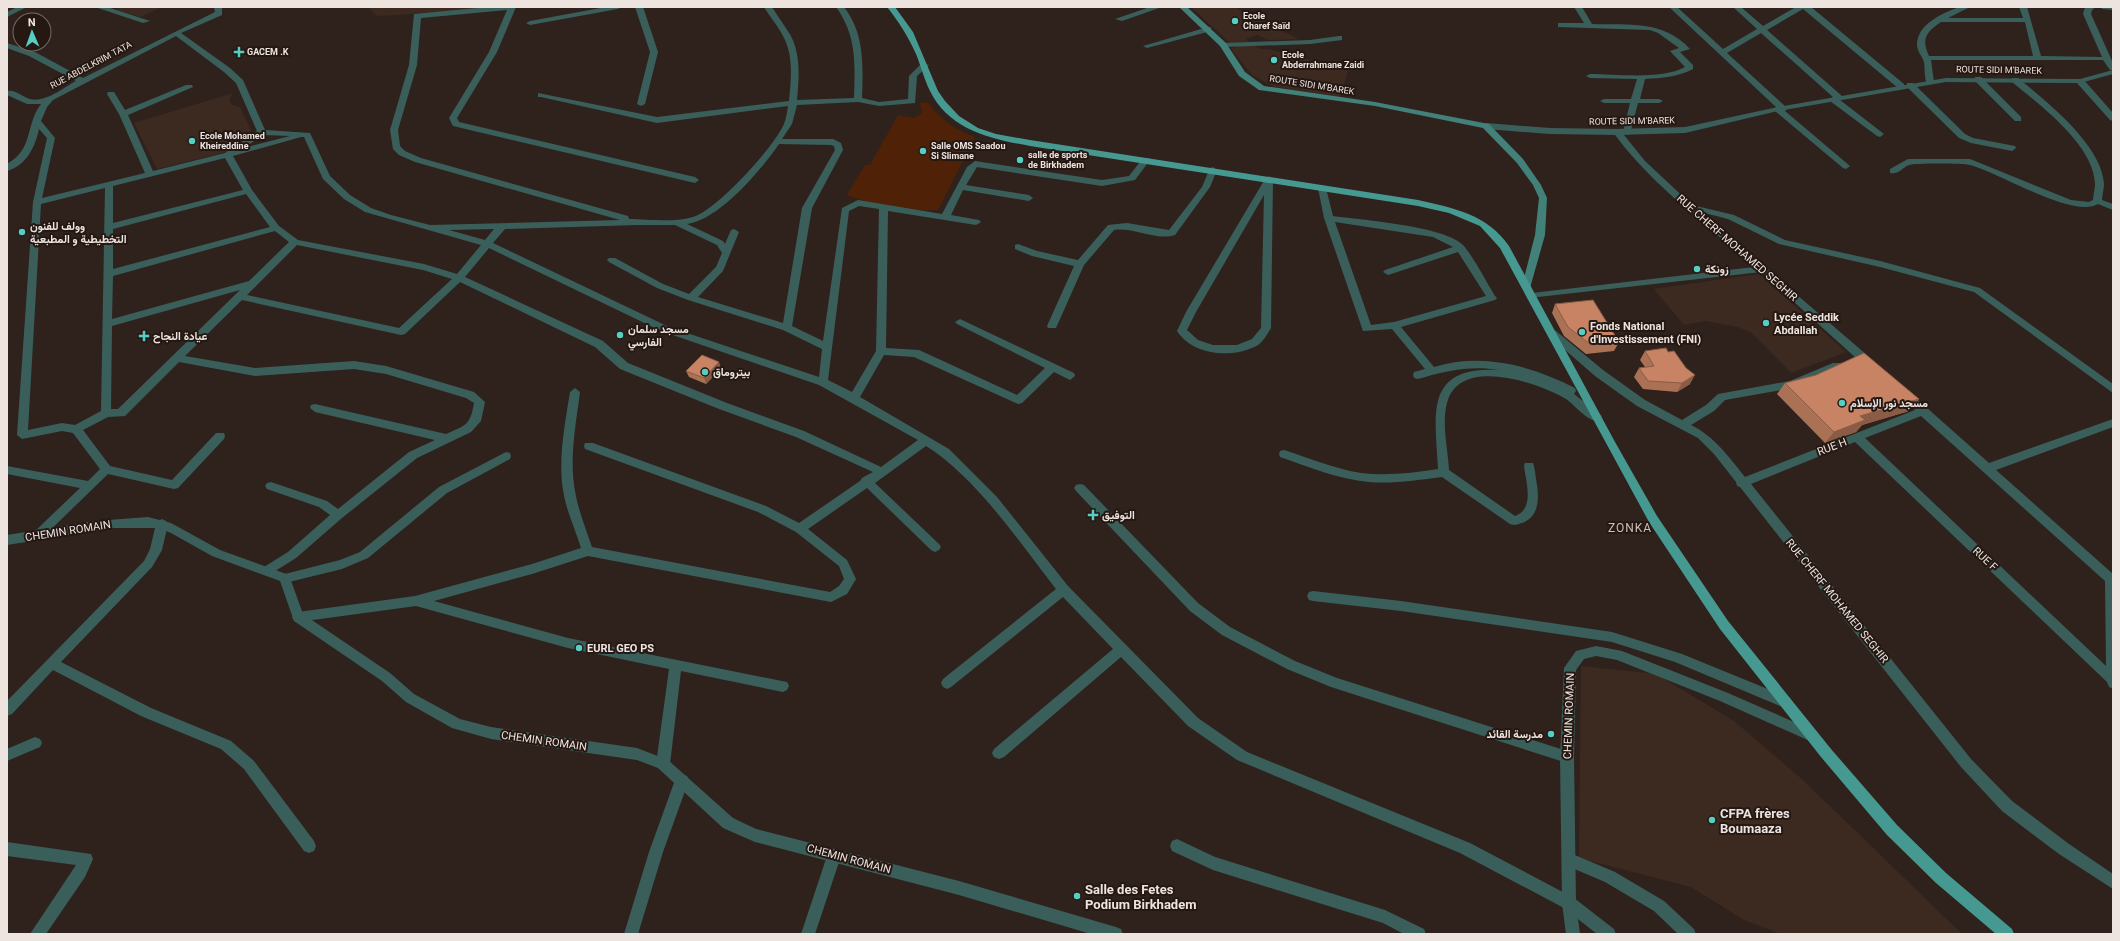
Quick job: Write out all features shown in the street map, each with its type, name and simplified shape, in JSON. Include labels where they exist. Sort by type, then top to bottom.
[{"type":"main road","points":[[891,7],[897,12],[908,29],[925,65],[937,97],[953,115],[974,131],[990,136],[1418,203],[1452,211],[1483,224],[1504,246],[1653,519],[1724,625],[1785,702],[1892,830],[1941,878],[2007,934]]},
{"type":"main road","name":"ROUTE SIDI M'BAREK","points":[[1183,7],[1208,29],[1223,45],[1242,74],[1262,88],[1375,104],[1486,126]]},
{"type":"main road","points":[[1486,126],[1520,161],[1537,185],[1543,198],[1543,213],[1540,234],[1527,286]]},
{"type":"street","points":[[7,15],[23,7]]},
{"type":"street","points":[[99,7],[146,21]]},
{"type":"street","points":[[637,222],[418,160],[402,153],[396,147],[394,130],[413,65],[417,16],[512,7],[493,52],[453,118],[456,124],[695,180]]},
{"type":"street","points":[[530,23],[618,7]]},
{"type":"street","points":[[639,7],[654,52],[641,104]]},
{"type":"street","points":[[430,228],[677,222],[695,220],[713,210],[762,162],[788,124],[793,103],[795,67],[787,36],[768,7]]},
{"type":"street","points":[[840,7],[855,33],[859,69],[858,100]]},
{"type":"street","points":[[1119,19],[1158,7]]},
{"type":"street","points":[[1578,7],[1589,25]]},
{"type":"street","points":[[1673,7],[1780,109],[1846,166]]},
{"type":"street","points":[[1737,7],[1764,30],[1836,98],[1880,134]]},
{"type":"street","points":[[1721,53],[1764,30],[1801,7]]},
{"type":"street","points":[[1806,7],[1864,57],[1901,86]]},
{"type":"street","points":[[1930,82],[1926,58],[1921,46],[1923,36],[1930,27],[1940,20],[1966,7]]},
{"type":"street","points":[[2023,7],[2028,20],[2037,58]]},
{"type":"street","points":[[2092,7],[2088,10],[2087,14],[2108,62],[2113,68]]},
{"type":"street","name":"RUE ABDELKRIM TATA","points":[[7,168],[19,162],[27,153],[33,142],[37,121],[46,102],[82,81],[218,10]]},
{"type":"street","points":[[1940,20],[2028,20]]},
{"type":"street","points":[[1561,25],[1656,29],[1686,49],[1674,51],[1690,67],[1688,69],[1641,77],[1590,76]]},
{"type":"street","points":[[1147,46],[1208,29]]},
{"type":"street","points":[[176,33],[227,70],[240,82],[262,132]]},
{"type":"street","points":[[1223,45],[1310,42],[1339,38]]},
{"type":"street","points":[[7,45],[32,54],[82,81]]},
{"type":"street","points":[[1926,58],[2100,59]]},
{"type":"street","points":[[541,95],[657,120],[793,103],[858,100],[879,104],[912,101],[912,77],[916,70],[925,65]]},
{"type":"street","name":"ROUTE SIDI M'BAREK","points":[[1486,126],[1550,131],[1622,132],[1701,128],[1780,109],[1836,98],[1901,86],[1958,78],[2080,81],[2113,72]]},
{"type":"street","points":[[1622,132],[1634,101],[1641,77]]},
{"type":"street","points":[[1978,79],[2018,119]]},
{"type":"street","points":[[1893,170],[1908,162],[1970,162],[2070,203],[2090,205],[2098,201],[2101,192],[2100,181],[2092,161],[2082,143],[2052,111],[2015,80]]},
{"type":"street","points":[[2080,81],[2113,118]]},
{"type":"street","points":[[1910,85],[1962,136],[1971,140],[2012,148]]},
{"type":"street","points":[[123,114],[189,87]]},
{"type":"street","points":[[10,94],[30,102],[46,102]]},
{"type":"street","points":[[111,94],[123,114],[150,174]]},
{"type":"street","points":[[1604,101],[1659,101]]},
{"type":"street","points":[[37,121],[51,138],[37,202],[22,435],[62,427],[76,429],[106,413],[120,413],[295,242]]},
{"type":"street","points":[[228,155],[262,132],[307,135]]},
{"type":"street","name":"RUE CHERF MOHAMED SEGHIR","points":[[1622,132],[1642,163],[1673,193],[1879,372]]},
{"type":"street","points":[[37,202],[307,135]]},
{"type":"street","points":[[307,135],[326,177],[347,197],[368,210],[486,244],[665,329],[823,382],[854,398],[926,440],[945,452],[993,500],[1064,590],[1193,722],[1242,756],[1465,848],[1569,903],[1609,934]]},
{"type":"street","points":[[778,140],[833,142],[838,145],[839,150],[807,208],[787,328]]},
{"type":"street","points":[[228,155],[248,191],[276,228],[295,242],[424,267],[459,278],[599,344],[624,366],[723,406],[800,434],[883,472]]},
{"type":"street","points":[[946,217],[971,166],[975,164],[1102,183],[1132,178],[1146,160]]},
{"type":"street","points":[[1052,326],[1080,264],[1111,227],[1125,226],[1165,234],[1172,233],[1206,187],[1213,170]]},
{"type":"street","points":[[1269,179],[1266,328],[1256,342],[1238,349],[1213,349],[1194,342],[1182,332],[1185,325],[1269,179]]},
{"type":"street","points":[[106,413],[109,184]]},
{"type":"street","points":[[962,187],[1029,198]]},
{"type":"street","points":[[1322,188],[1329,218],[1367,329],[1394,325],[1492,298],[1460,248],[1451,241],[1435,234],[1329,218]]},
{"type":"street","points":[[109,227],[248,191]]},
{"type":"street","points":[[2098,201],[2113,206]]},
{"type":"street","points":[[823,382],[845,210],[858,203],[976,222]]},
{"type":"street","points":[[1689,206],[1731,217],[1782,242],[1880,264],[1984,293],[2113,389]]},
{"type":"street","points":[[854,398],[881,351],[884,208]]},
{"type":"street","points":[[677,222],[720,243],[727,253]]},
{"type":"street","points":[[239,296],[401,332],[459,278],[502,226]]},
{"type":"street","points":[[107,274],[276,228]]},
{"type":"street","points":[[691,298],[720,269],[734,232]]},
{"type":"street","points":[[1018,247],[1035,254],[1080,264]]},
{"type":"street","points":[[1388,272],[1460,248]]},
{"type":"street","points":[[612,260],[660,286],[691,298],[787,328],[828,347]]},
{"type":"street","points":[[1532,296],[1762,269]]},
{"type":"street","points":[[106,324],[254,283]]},
{"type":"street","points":[[960,322],[1070,376]]},
{"type":"street","points":[[1394,325],[1431,370]]},
{"type":"street","name":"RUE CHERF MOHAMED SEGHIR","points":[[1552,333],[1599,374],[1641,403],[1702,435],[1718,451],[1741,483],[1966,763],[2007,806],[2064,849],[2113,882]]},
{"type":"street","points":[[881,351],[915,353],[1018,400],[1053,367]]},
{"type":"street","points":[[1682,425],[1710,408],[1722,397],[1792,384],[1862,357]]},
{"type":"street","points":[[177,358],[255,372],[354,365],[386,370],[470,395],[480,402],[476,421],[467,429],[445,438],[413,455],[338,515],[292,555],[268,570]]},
{"type":"street","points":[[1418,375],[1431,370],[1472,364],[1501,365],[1527,370],[1554,380],[1587,400]]},
{"type":"street","points":[[1444,472],[1440,407],[1444,394],[1454,382],[1470,374],[1490,372],[1516,375],[1566,395],[1597,418]]},
{"type":"street","points":[[1895,386],[2112,580],[2112,681]]},
{"type":"street","points":[[575,392],[568,444],[569,488],[575,517],[588,551]]},
{"type":"street","points":[[315,408],[445,438]]},
{"type":"street","name":"RUE H","points":[[1741,483],[1923,411]]},
{"type":"street","points":[[1988,468],[2113,423]]},
{"type":"street","points":[[76,429],[106,469],[174,486],[220,436]]},
{"type":"street","name":"RUE F","points":[[1858,438],[2112,681]]},
{"type":"street","points":[[800,529],[866,481],[883,472],[926,440]]},
{"type":"street","points":[[506,456],[443,490],[364,555],[342,564],[285,578],[298,617],[415,601],[532,569],[588,551],[831,597],[844,590],[850,579],[843,563],[800,529],[762,509],[589,446]]},
{"type":"street","points":[[1284,454],[1323,467],[1368,478],[1401,478],[1444,472],[1514,520],[1522,519],[1531,513],[1533,505],[1529,466]]},
{"type":"street","points":[[36,537],[106,469]]},
{"type":"street","points":[[7,470],[90,486]]},
{"type":"street","points":[[866,481],[935,546]]},
{"type":"street","points":[[271,486],[324,504],[338,515]]},
{"type":"street","points":[[1080,488],[1194,607],[1226,631],[1291,665],[1335,683],[1567,757]]},
{"type":"street","name":"CHEMIN ROMAIN","points":[[7,540],[36,537],[95,526],[149,522],[162,524],[174,529],[216,553],[268,570],[285,578]]},
{"type":"street","points":[[7,710],[148,564],[156,550],[162,524]]},
{"type":"street","points":[[947,684],[1064,590]]},
{"type":"street","points":[[1313,596],[1401,606],[1612,637],[1642,644],[1683,659],[1785,702]]},
{"type":"street","points":[[415,601],[568,643],[783,686]]},
{"type":"street","name":"CHEMIN ROMAIN","points":[[298,617],[386,677],[410,698],[457,724],[491,733],[637,754],[663,764],[728,823],[754,835],[959,888],[1116,934]]},
{"type":"street","points":[[999,753],[1122,649]]},
{"type":"street","name":"CHEMIN ROMAIN","points":[[1573,934],[1569,903],[1570,860],[1567,757],[1570,668],[1580,655],[1596,651],[1618,655],[1648,666],[1813,736]]},
{"type":"street","points":[[53,664],[146,712],[194,731],[226,746],[249,766],[309,846]]},
{"type":"street","points":[[663,764],[676,665]]},
{"type":"street","points":[[7,755],[35,743]]},
{"type":"street","points":[[631,934],[656,852],[682,780]]},
{"type":"street","points":[[1177,846],[1213,863],[1385,917],[1419,934]]},
{"type":"street","points":[[7,848],[86,859],[80,872],[37,934]]},
{"type":"street","points":[[808,934],[834,856]]},
{"type":"street","points":[[1570,860],[1610,877],[1659,906],[1689,934]]},
{"type":"shaded area","points":[[123,7],[162,7],[140,17],[116,10]]},
{"type":"shaded area","points":[[368,7],[501,7],[497,9],[377,16]]},
{"type":"shaded area","name":"Ecole Charef Saïd","points":[[1191,7],[1234,7],[1299,39],[1269,40],[1257,35],[1246,39],[1248,42],[1230,43]]},
{"type":"shaded area","name":"Ecole Abderrahmane Zaidi","points":[[1252,44],[1260,49],[1268,49],[1348,71],[1340,97],[1275,87],[1252,75],[1231,49],[1238,46]]},
{"type":"shaded area","name":"Ecole Mohamed Kheireddine","points":[[233,93],[229,99],[232,105],[240,107],[251,130],[230,151],[157,169],[134,123]]},
{"type":"shaded area","name":"Salle OMS Saadou Si Slimane","points":[[928,102],[949,124],[975,137],[938,210],[904,209],[868,202],[847,195],[865,165],[870,165],[898,115],[914,118],[922,113],[920,103]]},
{"type":"shaded area","name":"Lycée Seddik Abdallah","points":[[1759,274],[1846,352],[1791,373],[1752,333],[1738,327],[1706,321],[1684,325],[1654,289]]},
{"type":"shaded area","name":"CFPA frères Boumaaza","points":[[1581,666],[1656,674],[1734,721],[1804,781],[1962,934],[1781,934],[1744,920],[1691,887],[1579,858]]},
{"type":"building","points":[[1593,300],[1619,342],[1591,345],[1568,327],[1555,304]]},
{"type":"building","points":[[1666,348],[1668,352],[1674,351],[1686,368],[1695,375],[1682,383],[1648,381],[1639,368],[1654,366],[1645,351]]},
{"type":"building","name":"مسجد نور الإسلام","points":[[1864,353],[1919,399],[1860,416],[1865,420],[1834,432],[1785,383],[1816,375]]},
{"type":"building","points":[[702,355],[719,362],[704,378],[686,371]]},
{"type":"place","name":"Ecole Charef Saïd","points":[[1235,21]]},
{"type":"place","name":"GACEM .K","points":[[239,52]]},
{"type":"place","name":"Ecole Abderrahmane Zaidi","points":[[1274,60]]},
{"type":"place","name":"Ecole Mohamed Kheireddine","points":[[192,141]]},
{"type":"place","name":"Salle OMS Saadou Si Slimane","points":[[923,151]]},
{"type":"place","name":"salle de sports de Birkhadem","points":[[1020,160]]},
{"type":"place","name":"وولف للفنون التخطيطية و المطبعية","points":[[22,232]]},
{"type":"place","name":"زونكة","points":[[1697,269]]},
{"type":"place","name":"Lycée Seddik Abdallah","points":[[1766,323]]},
{"type":"place","name":"Fonds National d'Investissement (FNI)","points":[[1582,332]]},
{"type":"place","name":"مسجد سلمان الفارسي","points":[[620,335]]},
{"type":"place","name":"عيادة النجاح","points":[[144,336]]},
{"type":"place","name":"بيتروماق","points":[[705,372]]},
{"type":"place","name":"مسجد نور الإسلام","points":[[1842,403]]},
{"type":"place","name":"التوفيق","points":[[1093,515]]},
{"type":"place","name":"EURL GEO PS","points":[[579,648]]},
{"type":"place","name":"مدرسة القائد","points":[[1551,734]]},
{"type":"place","name":"CFPA frères Boumaaza","points":[[1712,820]]},
{"type":"place","name":"Salle des Fetes Podium Birkhadem","points":[[1077,896]]},
{"type":"district","name":"ZONKA","points":[[1630,528]]}]
